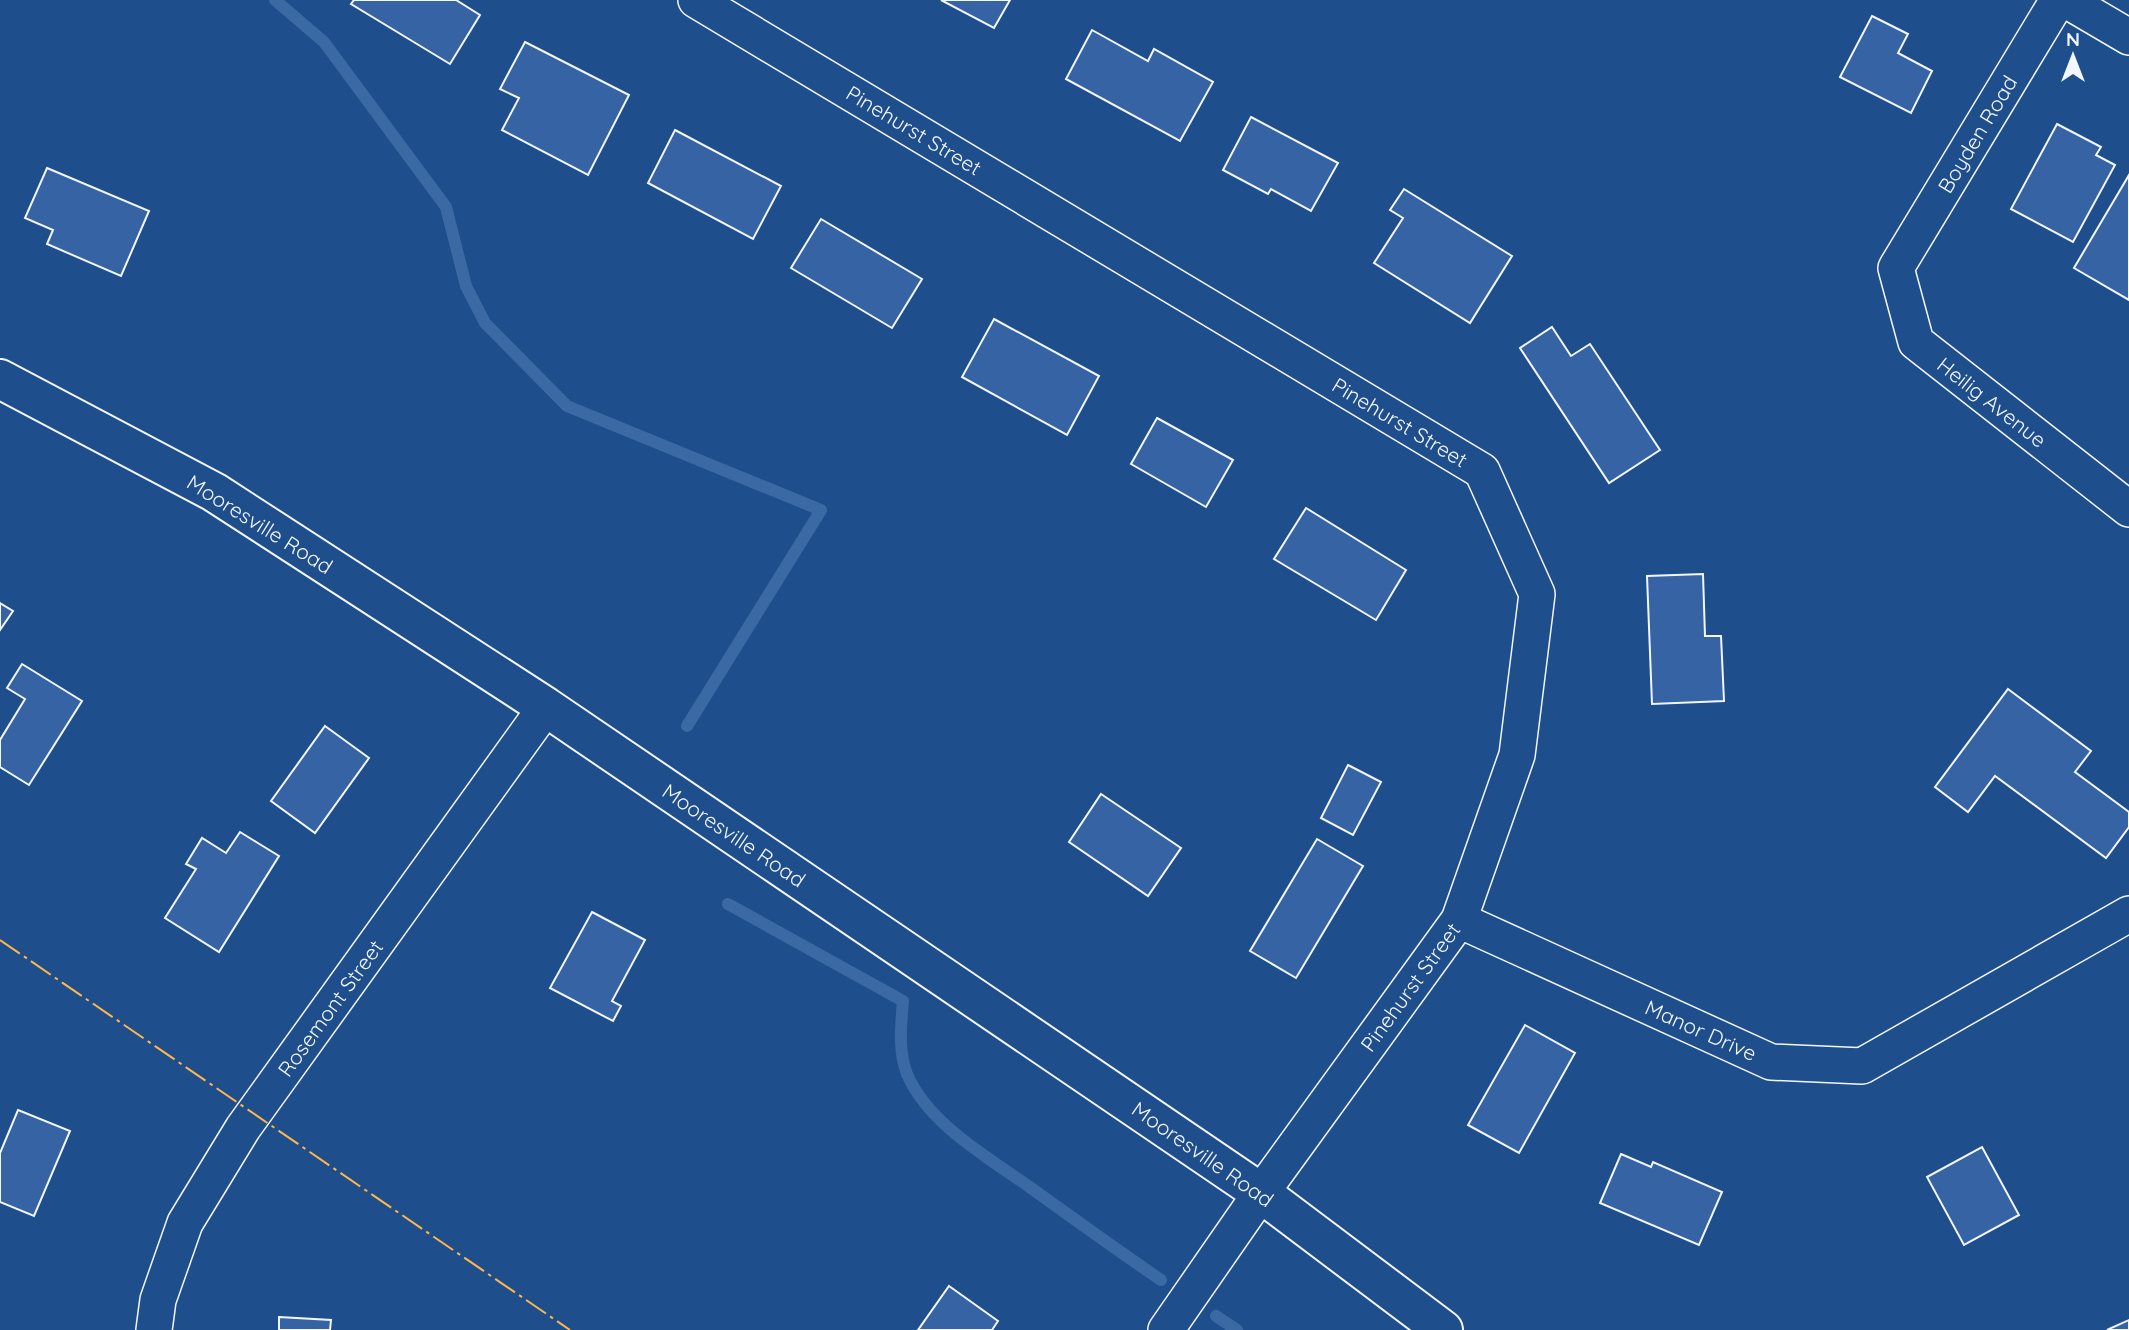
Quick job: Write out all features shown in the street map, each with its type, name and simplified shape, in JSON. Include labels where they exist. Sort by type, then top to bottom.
[{"type":"main road","name":"Mooresville Road","points":[[0,379],[214,492],[546,707],[1261,1192],[1443,1330]]},
{"type":"street","name":"Pinehurst Street","points":[[696,0],[1482,471],[1537,594],[1517,755],[1459,920],[1261,1192],[1166,1330]]},
{"type":"street","name":"Boyden Road","points":[[1896,268],[2058,0]]},
{"type":"street","points":[[2066,0],[2129,37]]},
{"type":"street","name":"Heilig Avenue","points":[[1896,268],[1916,342],[2129,509]]},
{"type":"street","name":"Rosemont Street","points":[[154,1330],[158,1300],[185,1223],[243,1128],[546,707]]},
{"type":"street","name":"Manor Drive","points":[[1459,920],[1771,1062],[1862,1066],[2129,914]]},
{"type":"building","points":[[354,0],[456,0],[480,15],[450,64],[351,4]]},
{"type":"building","points":[[941,0],[1010,0],[994,28]]},
{"type":"building","points":[[1872,16],[1908,34],[1898,53],[1932,71],[1911,113],[1840,77]]},
{"type":"building","points":[[1092,30],[1148,61],[1154,49],[1213,82],[1180,141],[1066,79]]},
{"type":"building","points":[[525,42],[629,95],[588,175],[502,130],[519,98],[500,89]]},
{"type":"building","points":[[1251,117],[1338,163],[1311,211],[1271,189],[1268,194],[1223,170]]},
{"type":"building","points":[[2057,124],[2101,147],[2096,155],[2115,165],[2073,242],[2011,209]]},
{"type":"building","points":[[675,130],[781,186],[753,239],[648,183]]},
{"type":"building","points":[[47,168],[149,211],[121,276],[47,244],[53,230],[25,218]]},
{"type":"building","points":[[2129,175],[2129,300],[2074,268]]},
{"type":"building","points":[[1404,189],[1512,256],[1470,323],[1374,263],[1403,218],[1390,210]]},
{"type":"building","points":[[821,219],[922,279],[892,328],[791,268]]},
{"type":"building","points":[[994,319],[1099,376],[1067,435],[962,377]]},
{"type":"building","points":[[1552,327],[1571,356],[1590,344],[1660,450],[1609,483],[1520,348]]},
{"type":"building","points":[[1157,418],[1233,460],[1206,507],[1131,464]]},
{"type":"building","points":[[1306,508],[1406,570],[1376,620],[1274,559]]},
{"type":"building","points":[[1703,574],[1705,636],[1721,636],[1724,701],[1652,704],[1647,576]]},
{"type":"building","points":[[0,603],[13,611],[0,630]]},
{"type":"building","points":[[22,664],[82,701],[29,785],[0,767],[0,740],[25,699],[7,688]]},
{"type":"building","points":[[2008,689],[2091,751],[2075,772],[2129,812],[2129,827],[2106,858],[1995,776],[1968,812],[1935,787]]},
{"type":"building","points":[[325,726],[369,758],[315,833],[271,801]]},
{"type":"building","points":[[1348,765],[1381,782],[1353,835],[1321,818]]},
{"type":"building","points":[[1101,794],[1181,848],[1148,896],[1069,842]]},
{"type":"building","points":[[240,832],[279,856],[219,952],[165,918],[196,869],[186,864],[202,838],[226,853]]},
{"type":"building","points":[[1317,839],[1363,866],[1296,978],[1250,951]]},
{"type":"building","points":[[592,912],[645,940],[612,1001],[621,1006],[613,1021],[550,988]]},
{"type":"building","points":[[1525,1025],[1575,1053],[1519,1153],[1468,1125]]},
{"type":"building","points":[[18,1110],[70,1131],[34,1216],[0,1202],[0,1153]]},
{"type":"building","points":[[1982,1147],[2019,1215],[1964,1245],[1927,1177]]},
{"type":"building","points":[[1621,1154],[1651,1167],[1653,1162],[1722,1192],[1699,1245],[1600,1203]]},
{"type":"building","points":[[949,1286],[998,1321],[992,1330],[918,1330]]},
{"type":"building","points":[[279,1317],[331,1320],[330,1330],[279,1330]]},
{"type":"building","points":[[2129,1320],[2129,1330],[2107,1330]]},
{"type":"waterway","points":[[275,0],[324,42],[446,207],[466,286],[485,323],[567,406],[821,510],[687,726]]},
{"type":"waterway","points":[[728,904],[903,1001],[901,1038],[904,1065],[929,1109],[961,1139],[1161,1280]]},
{"type":"waterway","points":[[1216,1316],[1237,1330]]},
{"type":"power","points":[[0,940],[570,1330]]}]
